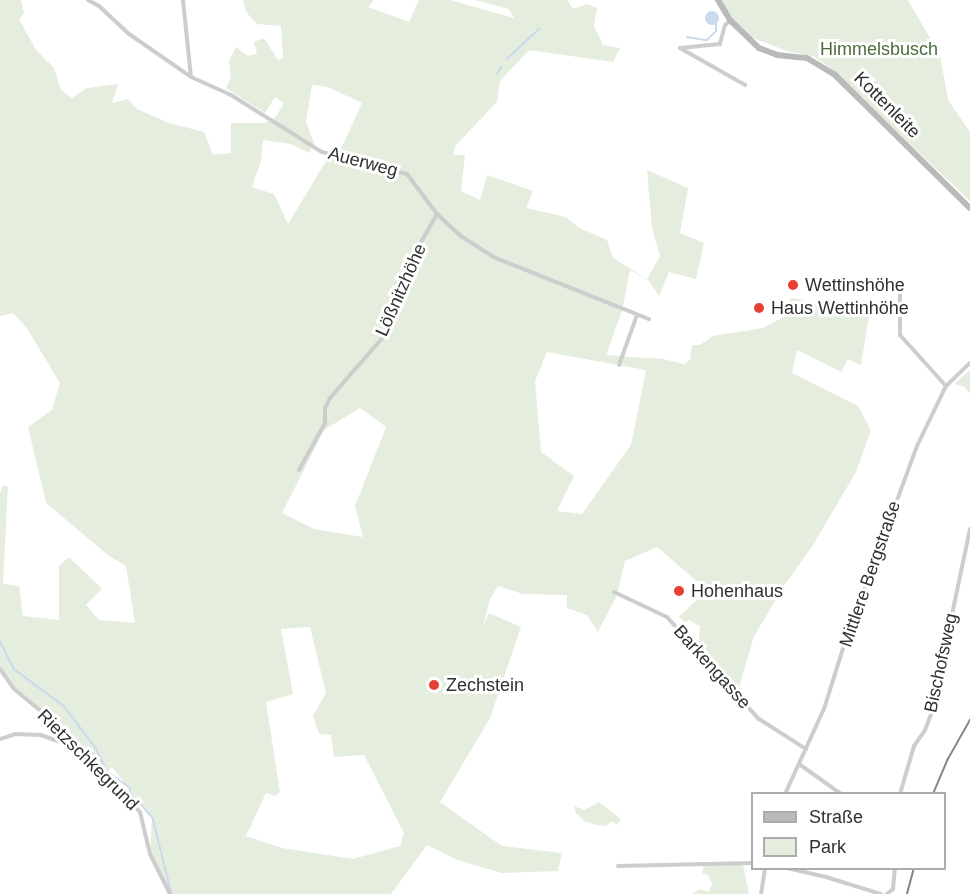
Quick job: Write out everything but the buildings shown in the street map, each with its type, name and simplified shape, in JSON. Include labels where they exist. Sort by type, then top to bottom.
[{"type":"street","name":"Auerweg","points":[[88,0],[99,6],[129,34],[191,77],[231,95],[322,152],[407,174],[437,214],[461,236],[493,257],[649,319]]},
{"type":"street","points":[[183,0],[191,77]]},
{"type":"street","name":"Kottenleite","points":[[718,0],[730,20],[759,48],[777,55],[807,58],[826,68],[970,208]]},
{"type":"street","points":[[730,20],[725,25],[720,44],[680,48],[745,85]]},
{"type":"street","points":[[694,57],[695,46]]},
{"type":"street","name":"Lößnitzhöhe","points":[[299,470],[325,423],[325,408],[330,399],[385,335],[412,258],[437,214]]},
{"type":"street","points":[[900,290],[900,335],[946,386]]},
{"type":"street","points":[[619,365],[637,315]]},
{"type":"street","name":"Mittlere Bergstraße","points":[[786,792],[831,689],[846,639],[904,476],[946,386],[970,363]]},
{"type":"street","name":"Bischofsweg","points":[[901,792],[914,746],[925,730],[931,714],[970,529]]},
{"type":"street","name":"Barkengasse","points":[[614,592],[667,617],[759,719],[806,748]]},
{"type":"street","name":"Rietzschkegrund","points":[[0,669],[14,689],[54,722],[140,812],[150,854],[170,894]]},
{"type":"street","points":[[0,739],[15,734],[41,735],[78,748]]},
{"type":"street","points":[[799,764],[838,792]]},
{"type":"street","points":[[618,866],[751,863]]},
{"type":"street","points":[[760,894],[765,870]]},
{"type":"street","points":[[795,870],[881,894]]},
{"type":"street","points":[[887,894],[893,889],[895,870]]},
{"type":"green space","points":[[0,0],[21,0],[24,13],[19,19],[36,50],[54,68],[61,90],[72,98],[87,88],[118,84],[112,103],[128,99],[137,109],[169,123],[204,132],[213,155],[231,153],[231,123],[265,123],[275,118],[284,103],[275,97],[265,113],[226,88],[231,77],[229,61],[236,47],[248,56],[257,54],[254,42],[264,38],[278,60],[283,58],[281,26],[257,24],[246,12],[243,0],[374,0],[368,7],[409,22],[419,0],[450,0],[514,18],[509,9],[475,0],[567,0],[573,9],[587,4],[597,8],[594,26],[603,45],[620,48],[613,62],[529,50],[500,81],[497,102],[455,146],[454,155],[465,155],[461,191],[480,200],[487,175],[533,191],[526,208],[566,217],[579,228],[607,240],[613,258],[647,279],[660,256],[652,228],[647,170],[688,188],[680,233],[704,243],[696,279],[669,272],[659,296],[648,280],[630,270],[622,311],[606,355],[663,359],[684,364],[690,360],[692,345],[700,345],[713,336],[763,328],[782,318],[790,299],[794,298],[854,314],[856,302],[871,303],[861,365],[848,359],[841,372],[797,350],[792,373],[858,406],[871,430],[856,472],[813,545],[784,586],[754,636],[738,691],[698,649],[700,626],[689,620],[685,622],[679,617],[707,590],[657,547],[625,561],[617,595],[598,632],[587,615],[567,608],[567,595],[523,594],[498,586],[490,599],[483,626],[489,613],[521,627],[490,718],[440,802],[502,846],[562,853],[558,871],[502,873],[457,860],[427,845],[391,894],[170,894],[150,854],[152,819],[140,802],[112,767],[106,774],[69,732],[15,688],[0,666],[0,494],[3,485],[8,487],[3,584],[19,586],[23,616],[59,620],[59,566],[69,557],[102,589],[86,605],[99,620],[135,623],[126,566],[109,556],[46,503],[28,427],[52,410],[60,383],[26,327],[13,313],[0,316]],"holes":[[[312,85],[328,87],[362,103],[340,151],[326,161],[288,224],[274,194],[252,187],[261,161],[263,140],[291,144],[309,153],[314,143],[306,122]],[[547,352],[646,370],[631,445],[582,514],[557,511],[574,476],[541,452],[535,381]],[[360,408],[386,427],[355,506],[363,537],[314,529],[282,513],[324,430]],[[310,627],[326,693],[313,716],[319,734],[331,735],[334,757],[364,755],[404,833],[400,846],[353,859],[282,848],[246,836],[266,793],[275,796],[280,792],[266,702],[293,694],[281,629]]]},
{"type":"green space","name":"Himmelsbusch","points":[[720,0],[908,0],[940,55],[948,100],[970,132],[970,201],[829,67],[813,56],[790,52],[745,35]]},
{"type":"green space","points":[[970,370],[970,393],[963,386],[954,384]]},
{"type":"green space","points":[[599,802],[621,819],[617,825],[612,821],[606,826],[596,825],[584,821],[576,813],[574,806],[584,810]]},
{"type":"green space","points":[[704,865],[743,865],[749,894],[692,894],[700,889],[709,892],[712,884],[708,875],[702,873]]},
{"type":"water","points":[[712,11],[717,13],[719,18],[717,23],[712,25],[707,23],[705,18],[707,13]]},
{"type":"waterway","points":[[687,37],[707,40],[716,31],[716,23]]},
{"type":"waterway","points":[[507,59],[539,29]]},
{"type":"waterway","points":[[497,74],[501,67]]},
{"type":"waterway","points":[[0,641],[14,669],[64,706],[96,748],[107,771],[130,788],[131,793],[153,818],[172,894]]},
{"type":"tram line","points":[[934,792],[948,759],[970,720]]},
{"type":"tram line","points":[[907,894],[913,870]]},
{"type":"place","name":"Wettinshöhe","points":[[793,285]]},
{"type":"place","name":"Haus Wettinhöhe","points":[[759,308]]},
{"type":"place","name":"Hohenhaus","points":[[679,591]]},
{"type":"place","name":"Zechstein","points":[[434,685]]}]
